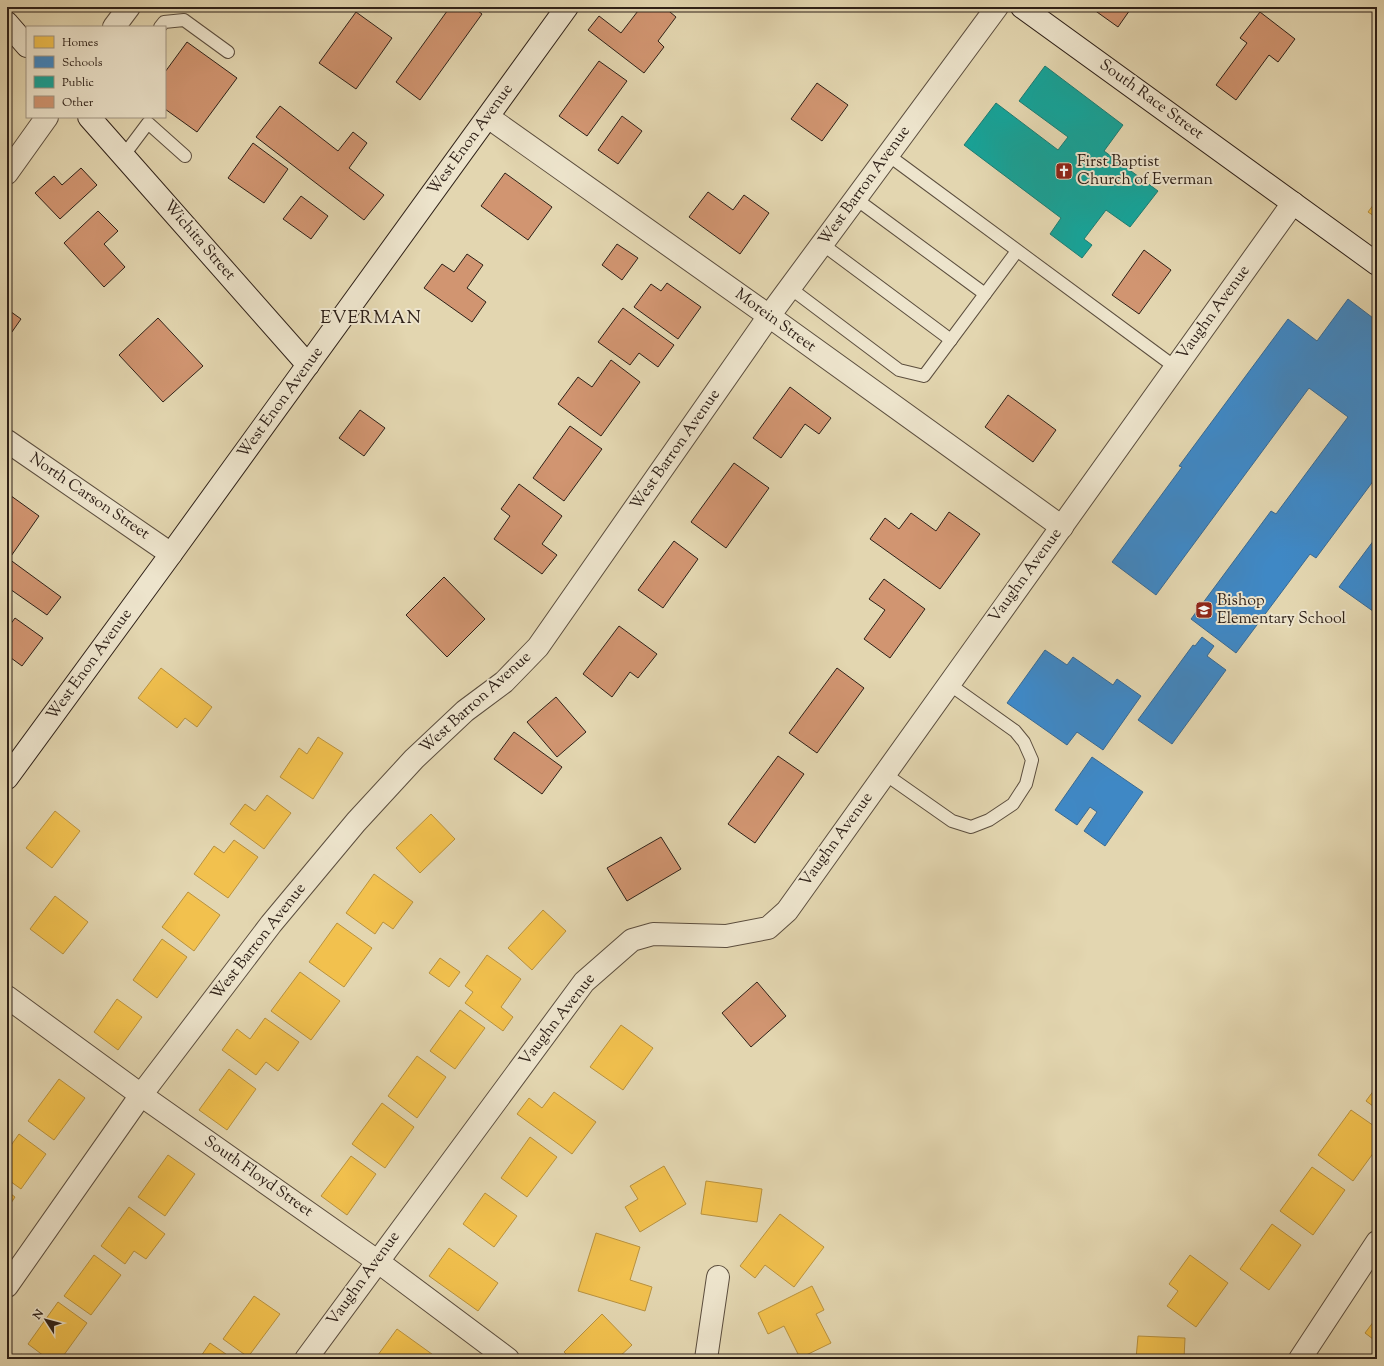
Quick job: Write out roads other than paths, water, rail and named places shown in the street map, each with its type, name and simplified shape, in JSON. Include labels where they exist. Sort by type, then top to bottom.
[{"type":"street","points":[[115,26],[128,7]]},
{"type":"street","name":"West Enon Avenue","points":[[7,778],[567,7]]},
{"type":"street","name":"West Barron Avenue","points":[[7,1286],[141,1095],[271,924],[356,822],[414,759],[465,711],[504,682],[538,647],[790,288],[996,7]]},
{"type":"street","name":"South Race Street","points":[[1022,7],[1377,264]]},
{"type":"street","points":[[7,23],[26,45]]},
{"type":"street","name":"Morein Street","points":[[488,117],[770,316],[1062,527]]},
{"type":"street","points":[[7,173],[46,118]]},
{"type":"street","name":"Wichita Street","points":[[90,118],[308,365]]},
{"type":"street","name":"Vaughn Avenue","points":[[306,1359],[584,982],[632,940],[653,934],[726,936],[768,928],[787,911],[1293,203]]},
{"type":"street","name":"North Carson Street","points":[[7,441],[171,554]]},
{"type":"street","name":"South Floyd Street","points":[[7,997],[141,1095],[377,1261],[508,1359]]},
{"type":"street","points":[[1300,1359],[1377,1242]]},
{"type":"street","points":[[706,1359],[718,1277]]},
{"type":"lane","points":[[161,26],[164,22],[184,20],[228,52]]},
{"type":"lane","points":[[124,155],[145,120],[185,156]]},
{"type":"lane","points":[[888,155],[1175,367]]},
{"type":"lane","points":[[856,199],[985,294]]},
{"type":"lane","points":[[822,244],[951,340]]},
{"type":"lane","points":[[790,288],[899,370],[924,376],[1017,250]]},
{"type":"lane","points":[[885,774],[952,820],[971,827],[989,820],[1013,804],[1026,784],[1032,760],[1024,742],[1015,731],[949,684]]},
{"type":"place","name":"First Baptist Church of Everman","points":[[1064,171]]},
{"type":"place","name":"Bishop Elementary School","points":[[1204,610]]},
{"type":"district","name":"EVERMAN","points":[[371,319]]}]
